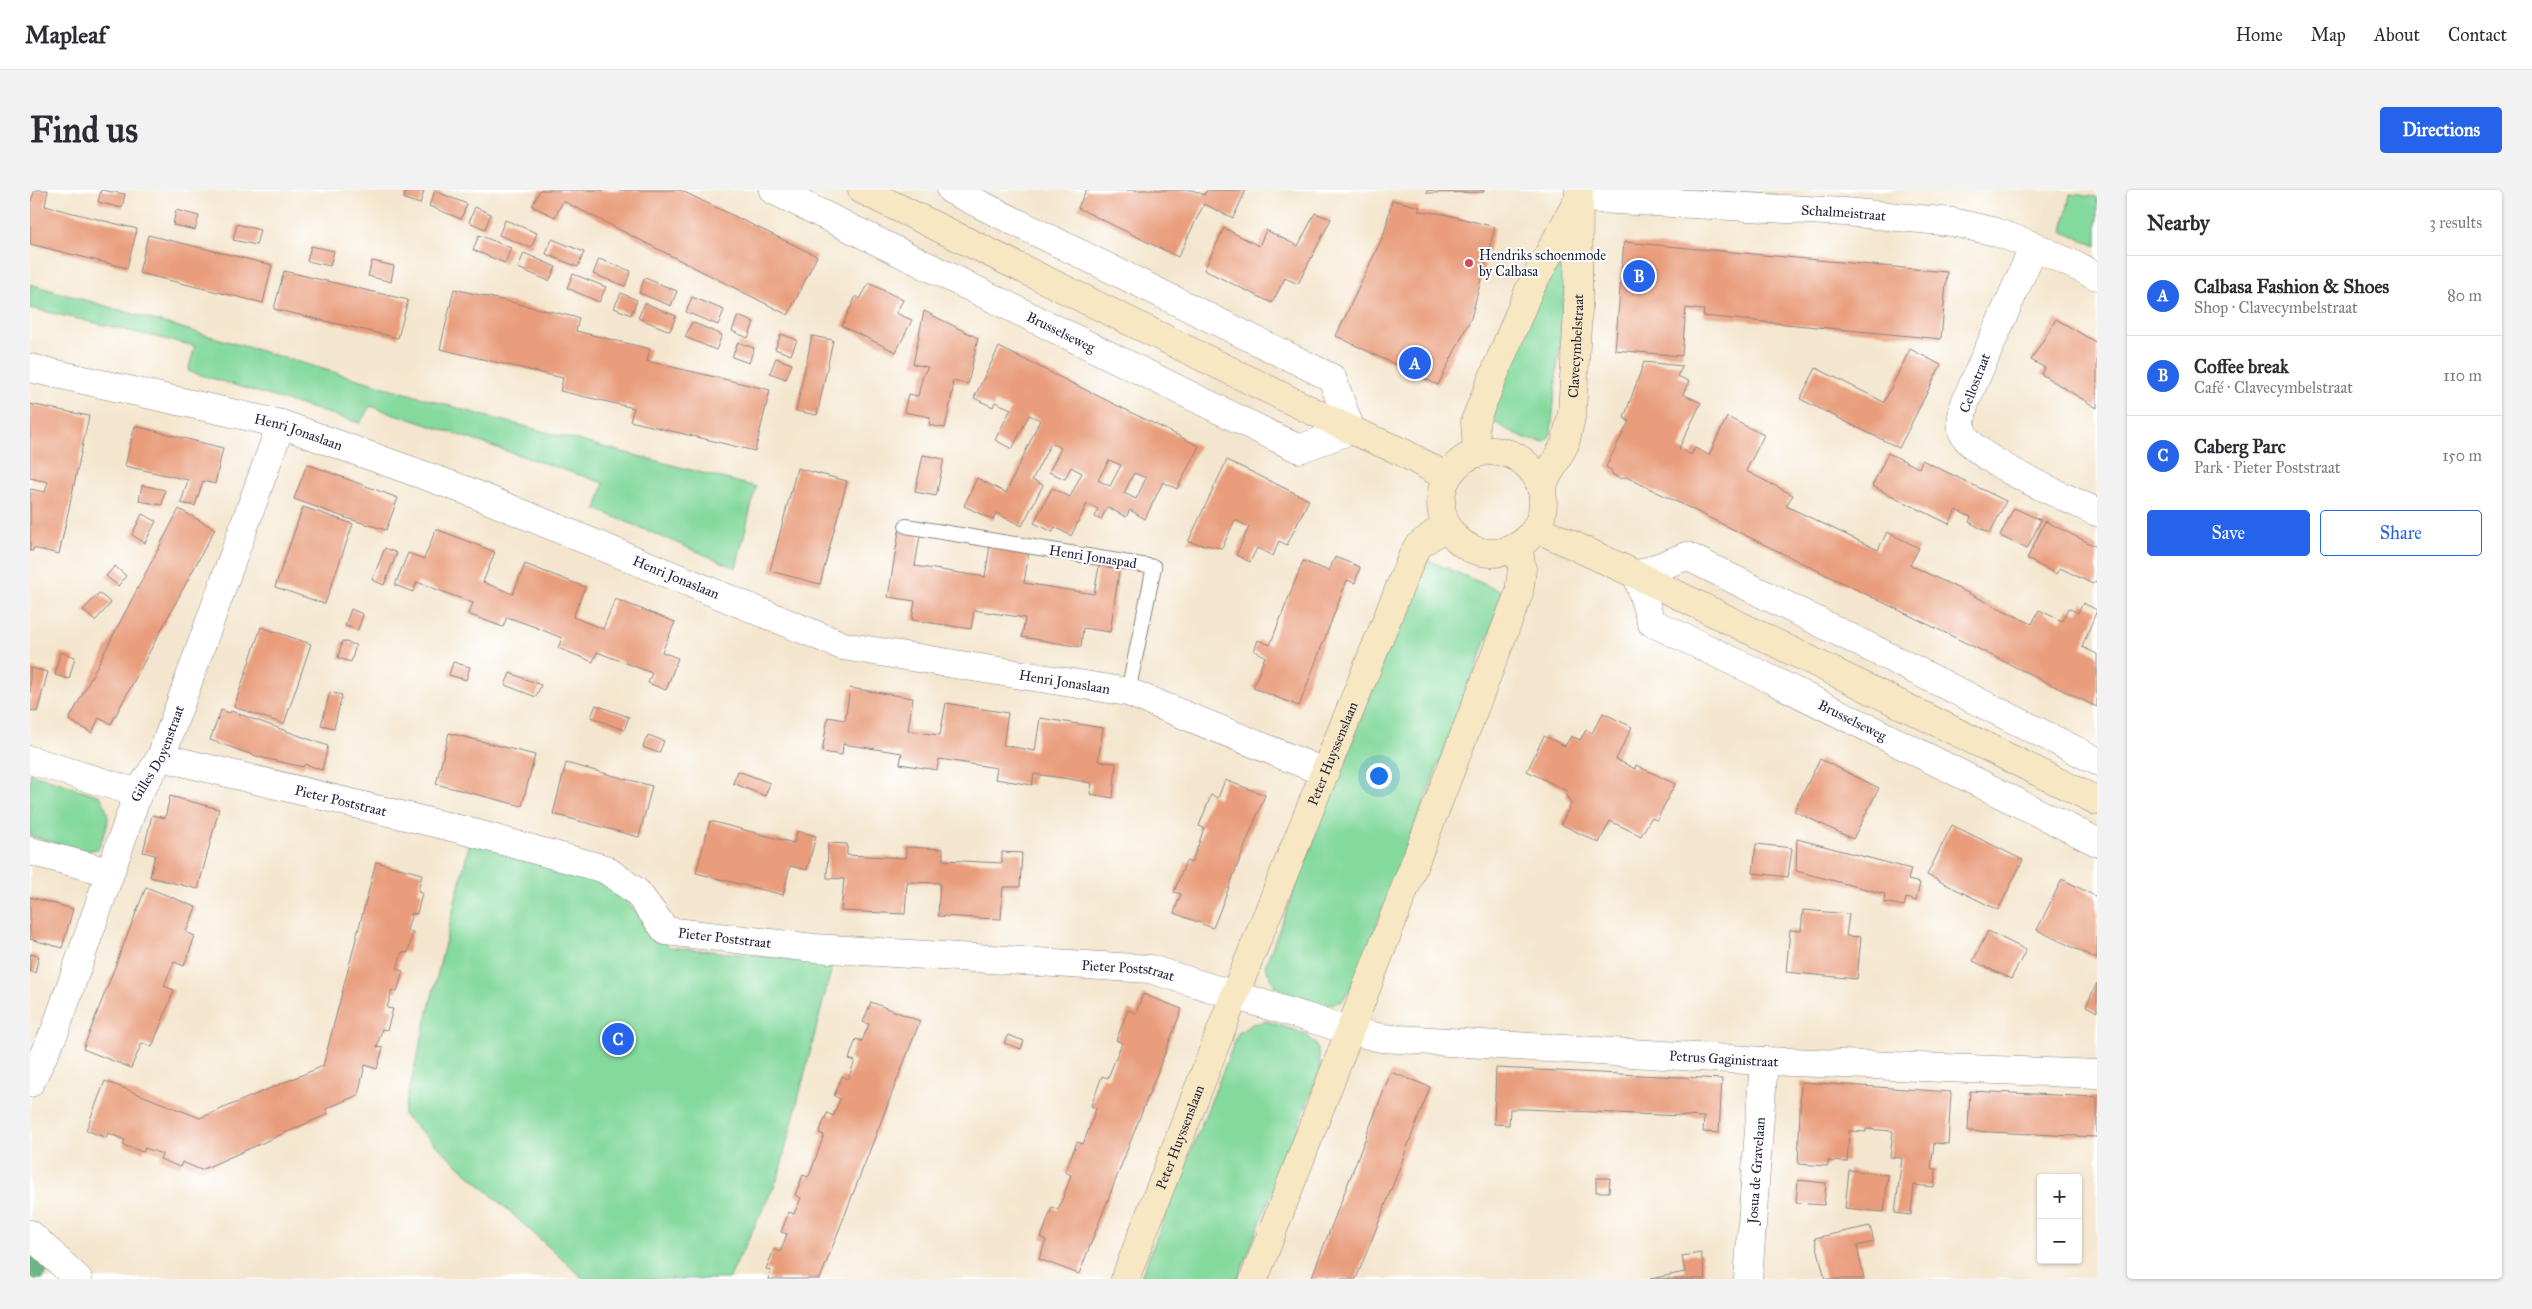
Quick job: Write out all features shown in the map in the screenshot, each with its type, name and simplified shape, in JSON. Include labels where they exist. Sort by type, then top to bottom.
[{"type":"street","name":"Brusselseweg","points":[[773,190],[1299,449],[1351,430]]},
{"type":"street","points":[[862,190],[1351,430],[1402,452],[1448,477]]},
{"type":"street","points":[[950,190],[1332,378],[1351,430]]},
{"type":"street","points":[[1478,453],[1475,421],[1529,290],[1579,194]]},
{"type":"street","name":"Schalmeistraat","points":[[1579,194],[1845,201],[1996,232],[2034,246],[2097,276]]},
{"type":"street","name":"Clavecymbelstraat","points":[[1542,488],[1566,444],[1572,413],[1578,310],[1579,194]]},
{"type":"street","name":"Cellostraat","points":[[2034,246],[1966,400],[1962,416],[1962,431],[1975,449],[1994,462],[2097,512]]},
{"type":"street","name":"Henri Jonaslaan","points":[[30,368],[281,424],[465,490],[843,646],[1128,692],[1324,772]]},
{"type":"street","name":"Gilles Doyenstraat","points":[[30,1083],[55,1030],[138,793],[161,756],[281,424]]},
{"type":"street","points":[[1254,1279],[1519,593],[1527,537],[1543,508],[1542,488],[1534,473],[1524,462],[1510,454],[1493,451],[1478,453],[1466,458],[1454,468],[1448,477],[1441,500],[1446,525],[1459,541],[1478,551],[1492,553],[1506,551],[1527,537]]},
{"type":"street","name":"Peter Huyssenslaan","points":[[1126,1279],[1235,994],[1412,558],[1417,547],[1446,525]]},
{"type":"street","points":[[1527,537],[1637,575],[2097,801]]},
{"type":"street","points":[[1637,575],[1686,556],[2097,761]]},
{"type":"street","name":"Brusselseweg","points":[[1637,575],[1651,622],[1760,674],[2097,842]]},
{"type":"street","name":"Pieter Poststraat","points":[[161,756],[463,830],[605,869],[637,892],[666,931],[814,948],[1150,969],[1235,994]]},
{"type":"street","points":[[30,760],[138,793]]},
{"type":"street","points":[[30,851],[109,872]]},
{"type":"street","points":[[1235,994],[1351,1031]]},
{"type":"street","name":"Petrus Gaginistraat","points":[[1351,1031],[1382,1038],[1764,1061],[2097,1074]]},
{"type":"street","name":"Josua de Gravelaan","points":[[1748,1279],[1764,1061]]},
{"type":"street","points":[[30,1234],[78,1279]]},
{"type":"lane","name":"Henri Jonaspad","points":[[906,526],[1154,567],[1128,692]]},
{"type":"green space","points":[[2070,194],[2097,197],[2097,246],[2063,232]]},
{"type":"green space","points":[[1553,263],[1567,267],[1551,434],[1545,442],[1525,439],[1484,417]]},
{"type":"green space","points":[[30,284],[485,416],[756,487],[736,568],[596,509],[604,483],[370,406],[360,423],[188,371],[195,346],[30,308]]},
{"type":"green space","points":[[1423,558],[1505,593],[1353,985],[1341,1002],[1322,1006],[1297,1000],[1275,987],[1265,966]]},
{"type":"green space","points":[[30,773],[100,796],[107,811],[108,822],[98,849],[83,851],[30,836]]},
{"type":"green space","points":[[471,837],[610,884],[669,947],[833,963],[778,1178],[729,1279],[584,1279],[403,1115]]},
{"type":"green space","points":[[1267,1021],[1298,1032],[1313,1041],[1320,1058],[1320,1071],[1238,1279],[1140,1279],[1238,1033],[1252,1024]]},
{"type":"green space","points":[[30,1254],[47,1271],[43,1279],[30,1279]]},
{"type":"building","points":[[35,190],[48,190],[45,206],[137,229],[127,268],[30,244],[30,203]]},
{"type":"building","points":[[101,190],[125,194],[122,208],[98,202]]},
{"type":"building","points":[[406,190],[424,190],[420,204],[404,199]]},
{"type":"building","points":[[540,190],[680,190],[817,256],[788,315],[563,201],[555,217],[532,206]]},
{"type":"building","points":[[1086,190],[1193,190],[1204,195],[1207,190],[1246,190],[1233,218],[1204,204],[1178,257],[1078,208]]},
{"type":"building","points":[[1427,190],[1484,190],[1484,192],[1427,193]]},
{"type":"building","points":[[435,191],[467,204],[461,219],[429,206]]},
{"type":"building","points":[[1392,200],[1420,207],[1418,211],[1444,214],[1495,227],[1471,318],[1438,385],[1336,336],[1384,234]]},
{"type":"building","points":[[475,207],[491,214],[485,229],[469,222]]},
{"type":"building","points":[[176,210],[199,216],[195,230],[173,225]]},
{"type":"building","points":[[1315,213],[1331,219],[1298,284],[1285,278],[1272,303],[1204,270],[1224,228],[1259,246],[1266,230],[1298,246]]},
{"type":"building","points":[[505,220],[537,233],[531,248],[499,235]]},
{"type":"building","points":[[237,224],[260,230],[256,245],[233,240]]},
{"type":"building","points":[[148,235],[272,265],[263,303],[139,273]]},
{"type":"building","points":[[479,235],[511,248],[505,263],[473,250]]},
{"type":"building","points":[[552,239],[584,252],[578,267],[546,254]]},
{"type":"building","points":[[1624,242],[1947,272],[1941,339],[1703,316],[1704,310],[1686,308],[1682,356],[1615,350]]},
{"type":"building","points":[[311,246],[334,251],[330,266],[307,261]]},
{"type":"building","points":[[524,253],[556,267],[549,281],[518,268]]},
{"type":"building","points":[[599,259],[631,271],[625,286],[593,274]]},
{"type":"building","points":[[372,261],[394,266],[391,282],[368,276]]},
{"type":"building","points":[[284,271],[408,300],[398,338],[274,309]]},
{"type":"building","points":[[573,274],[606,287],[599,302],[567,288]]},
{"type":"building","points":[[645,278],[677,291],[671,306],[639,293]]},
{"type":"building","points":[[869,283],[903,300],[896,313],[912,320],[896,352],[842,326],[856,296],[860,299]]},
{"type":"building","points":[[454,289],[579,318],[576,331],[650,349],[647,361],[770,390],[755,451],[630,421],[634,408],[560,391],[563,378],[440,349]]},
{"type":"building","points":[[621,293],[637,300],[631,315],[614,308]]},
{"type":"building","points":[[692,297],[724,310],[718,325],[686,312]]},
{"type":"building","points":[[645,303],[676,316],[670,331],[638,318]]},
{"type":"building","points":[[924,311],[978,338],[968,384],[952,381],[953,390],[945,428],[929,425],[930,417],[904,412],[908,394],[918,396],[923,375],[928,367],[913,364]]},
{"type":"building","points":[[738,316],[754,322],[748,338],[732,331]]},
{"type":"building","points":[[2056,319],[2097,343],[2097,408],[2041,374],[2045,368],[2031,360]]},
{"type":"building","points":[[692,322],[722,335],[716,350],[685,337]]},
{"type":"building","points":[[781,334],[797,340],[791,355],[775,349]]},
{"type":"building","points":[[812,336],[833,340],[817,415],[796,411]]},
{"type":"building","points":[[738,342],[754,348],[749,363],[732,357]]},
{"type":"building","points":[[999,347],[1199,446],[1177,489],[1163,482],[1145,519],[1130,510],[1126,517],[1107,507],[1101,520],[1095,517],[1098,509],[1087,504],[1071,536],[1055,527],[1053,532],[1034,523],[1052,488],[1070,497],[1082,473],[1071,467],[1065,479],[1049,472],[1061,448],[1051,443],[1032,480],[1043,485],[1022,526],[996,513],[993,520],[964,506],[977,478],[1006,493],[1040,420],[1029,415],[1012,449],[995,440],[1011,409],[995,402],[993,407],[974,398]],"holes":[[[1109,460],[1121,465],[1110,486],[1098,480]],[[1134,473],[1146,478],[1136,499],[1124,493]]]},
{"type":"building","points":[[1910,349],[1941,365],[1899,448],[1800,399],[1816,368],[1884,402]]},
{"type":"building","points":[[776,358],[792,364],[786,379],[770,373]]},
{"type":"building","points":[[1644,362],[1683,366],[1677,376],[1689,381],[1683,394],[1701,403],[1679,448],[1691,455],[1695,448],[1709,455],[1727,417],[1764,435],[1746,471],[1793,495],[1786,506],[1878,550],[1887,532],[1919,548],[1910,565],[2032,624],[2039,610],[2062,621],[2068,608],[2078,613],[2083,603],[2097,610],[2082,647],[2097,654],[2097,707],[1626,477],[1621,479],[1613,475],[1611,470],[1606,467],[1629,421],[1624,418]]},
{"type":"building","points":[[30,404],[89,416],[59,554],[33,548],[33,551],[30,551],[30,489],[45,492],[48,482],[30,478]]},
{"type":"building","points":[[135,426],[223,448],[215,484],[203,481],[195,506],[181,503],[188,480],[125,466]]},
{"type":"building","points":[[1888,453],[1919,468],[1922,460],[2006,501],[1990,533],[1969,522],[1971,517],[1956,510],[1949,524],[1872,486]]},
{"type":"building","points":[[923,455],[944,459],[936,496],[915,492]]},
{"type":"building","points":[[1227,460],[1309,500],[1287,545],[1279,541],[1273,556],[1257,548],[1250,562],[1236,555],[1249,527],[1235,520],[1222,548],[1188,542]]},
{"type":"building","points":[[307,464],[398,498],[386,530],[294,499]]},
{"type":"building","points":[[797,468],[847,481],[820,584],[770,571]]},
{"type":"building","points":[[142,485],[165,490],[162,505],[139,501]]},
{"type":"building","points":[[303,507],[353,524],[325,604],[275,587]]},
{"type":"building","points":[[2014,508],[2041,520],[2027,549],[2000,536]]},
{"type":"building","points":[[179,509],[215,529],[111,724],[99,718],[92,733],[69,720]]},
{"type":"building","points":[[142,514],[156,521],[145,543],[132,535]]},
{"type":"building","points":[[2045,521],[2097,547],[2097,582],[2095,581],[2093,584],[2060,568],[2056,574],[2027,559]]},
{"type":"building","points":[[436,529],[495,552],[483,582],[513,594],[525,564],[585,587],[573,617],[603,629],[615,599],[675,622],[662,652],[678,658],[666,690],[648,683],[652,673],[597,652],[593,662],[558,648],[562,638],[535,627],[507,617],[503,627],[468,614],[473,603],[417,582],[413,592],[395,585],[408,553],[424,559]]},
{"type":"building","points":[[899,531],[920,535],[915,566],[985,577],[990,545],[1029,551],[1024,583],[1094,594],[1100,561],[1120,565],[1110,632],[1083,628],[1081,647],[1022,637],[1025,618],[974,610],[971,629],[912,620],[915,601],[888,597]]},
{"type":"building","points":[[385,548],[397,553],[384,585],[372,580]]},
{"type":"building","points":[[1335,557],[1360,567],[1355,583],[1347,580],[1299,706],[1253,688],[1265,656],[1254,651],[1258,640],[1270,645],[1303,561],[1329,571]]},
{"type":"building","points":[[115,566],[126,576],[118,586],[106,576]]},
{"type":"building","points":[[99,593],[111,603],[95,621],[83,610]]},
{"type":"building","points":[[351,609],[363,614],[358,630],[345,626]]},
{"type":"building","points":[[261,627],[311,644],[284,724],[234,707]]},
{"type":"building","points":[[342,641],[356,645],[351,662],[338,658]]},
{"type":"building","points":[[60,652],[75,657],[69,679],[55,675]]},
{"type":"building","points":[[453,662],[470,667],[466,680],[449,675]]},
{"type":"building","points":[[30,668],[48,672],[37,712],[30,710]]},
{"type":"building","points":[[510,673],[541,685],[536,697],[505,685]]},
{"type":"building","points":[[850,688],[913,698],[908,730],[924,733],[940,735],[946,703],[1008,713],[1003,745],[1035,751],[1040,718],[1103,728],[1098,761],[1116,763],[1113,798],[1090,794],[1092,783],[1063,778],[1034,774],[1032,785],[995,779],[997,768],[939,759],[937,770],[900,764],[902,753],[843,744],[842,755],[822,752],[828,717],[845,720]]},
{"type":"building","points":[[330,692],[342,695],[334,728],[321,725]]},
{"type":"building","points":[[596,705],[629,717],[624,730],[591,717]]},
{"type":"building","points":[[221,710],[230,713],[231,711],[328,746],[322,770],[305,764],[303,767],[259,757],[210,740]]},
{"type":"building","points":[[1603,713],[1632,727],[1616,759],[1635,769],[1636,765],[1675,784],[1657,820],[1651,818],[1641,836],[1610,821],[1599,843],[1561,824],[1571,804],[1566,795],[1567,791],[1527,771],[1544,736],[1565,746],[1571,736],[1580,740],[1586,730],[1592,733]]},
{"type":"building","points":[[449,733],[535,755],[522,806],[436,784]]},
{"type":"building","points":[[648,735],[664,741],[659,753],[643,747]]},
{"type":"building","points":[[1820,759],[1879,788],[1853,839],[1794,811]]},
{"type":"building","points":[[566,763],[652,786],[639,837],[553,814]]},
{"type":"building","points":[[738,771],[770,783],[765,796],[733,783]]},
{"type":"building","points":[[1225,780],[1265,795],[1213,928],[1174,913],[1181,894],[1174,892],[1186,861],[1191,863],[1198,846],[1204,828],[1199,826],[1211,795],[1218,798]]},
{"type":"building","points":[[170,796],[219,809],[198,889],[150,877],[155,855],[143,852],[152,815],[165,818]]},
{"type":"building","points":[[710,821],[794,843],[797,831],[816,836],[807,870],[790,866],[783,895],[696,873]]},
{"type":"building","points":[[1952,825],[2023,860],[1998,910],[1927,875]]},
{"type":"building","points":[[1797,839],[1911,869],[1908,880],[1920,883],[1916,901],[1906,898],[1904,906],[1884,902],[1885,894],[1796,871]]},
{"type":"building","points":[[828,843],[847,844],[847,855],[906,858],[906,847],[943,849],[943,860],[1002,863],[1002,852],[1022,853],[1020,887],[1003,887],[1001,919],[938,916],[940,883],[907,882],[905,914],[841,911],[844,879],[827,878]]},
{"type":"building","points":[[1756,844],[1792,848],[1788,877],[1753,873]]},
{"type":"building","points":[[376,862],[422,874],[418,892],[422,893],[417,914],[412,913],[407,931],[413,932],[408,953],[402,952],[397,969],[403,971],[397,992],[392,990],[387,1008],[393,1009],[387,1030],[382,1029],[377,1047],[383,1048],[377,1069],[365,1065],[358,1095],[326,1109],[328,1114],[201,1170],[182,1162],[180,1167],[160,1159],[162,1154],[145,1148],[143,1152],[123,1145],[125,1140],[108,1133],[106,1138],[86,1130],[105,1081],[200,1118],[323,1066]]},
{"type":"building","points":[[2062,879],[2097,897],[2097,959],[2037,930]]},
{"type":"building","points":[[146,887],[196,907],[186,932],[195,936],[184,966],[174,962],[164,986],[174,990],[152,1047],[142,1043],[131,1068],[83,1049]]},
{"type":"building","points":[[30,897],[73,909],[62,948],[30,939]]},
{"type":"building","points":[[1803,910],[1849,914],[1846,936],[1861,937],[1857,979],[1786,972],[1790,930],[1801,931]]},
{"type":"building","points":[[1988,931],[2026,950],[2011,979],[1973,961]]},
{"type":"building","points":[[30,954],[39,956],[35,973],[30,971]]},
{"type":"building","points":[[2097,983],[2097,1012],[2086,1006]]},
{"type":"building","points":[[1143,994],[1182,1009],[1079,1274],[1039,1259],[1046,1240],[1041,1238],[1052,1207],[1058,1210],[1065,1192],[1071,1175],[1065,1172],[1077,1142],[1083,1144],[1090,1126],[1096,1108],[1091,1106],[1102,1076],[1108,1078],[1122,1043],[1116,1040],[1128,1010],[1136,1013]]},
{"type":"building","points":[[871,1002],[920,1021],[820,1279],[768,1279],[771,1271],[766,1269],[774,1249],[780,1252],[787,1234],[781,1232],[789,1212],[794,1214],[801,1198],[795,1195],[803,1175],[808,1177],[810,1174],[824,1135],[819,1133],[827,1113],[833,1116],[840,1099],[834,1096],[842,1076],[848,1079],[855,1061],[849,1059],[856,1039],[862,1041],[869,1024],[863,1022]]},
{"type":"building","points":[[1008,1035],[1024,1041],[1021,1049],[1004,1043]]},
{"type":"building","points":[[1496,1068],[1722,1079],[1719,1133],[1703,1132],[1704,1117],[1526,1109],[1510,1109],[1509,1125],[1494,1124]]},
{"type":"building","points":[[1391,1072],[1430,1087],[1380,1219],[1356,1279],[1311,1279]]},
{"type":"building","points":[[1801,1082],[1951,1092],[1948,1144],[1934,1143],[1931,1169],[1936,1169],[1934,1187],[1914,1185],[1911,1215],[1895,1213],[1902,1158],[1890,1157],[1893,1131],[1866,1129],[1866,1132],[1849,1131],[1847,1162],[1828,1161],[1828,1166],[1798,1164]]},
{"type":"building","points":[[1970,1091],[2097,1097],[2097,1137],[1968,1131]]},
{"type":"building","points":[[1849,1170],[1888,1175],[1884,1212],[1845,1208]]},
{"type":"building","points":[[1596,1178],[1610,1178],[1609,1192],[1596,1192]]},
{"type":"building","points":[[1798,1180],[1826,1183],[1824,1205],[1796,1203]]},
{"type":"building","points":[[1870,1226],[1874,1242],[1857,1246],[1864,1279],[1825,1279],[1815,1238]]},
{"type":"building","points":[[1701,1253],[1706,1279],[1650,1279],[1685,1272],[1682,1256]]},
{"type":"place","name":"Hendriks schoenmode by Calbasa","points":[[1469,263]]},
{"type":"place","name":"Coffee break","points":[[1639,276]]},
{"type":"place","name":"Calbasa Fashion & Shoes","points":[[1415,363]]},
{"type":"place","name":"Caberg Parc","points":[[618,1039]]}]
